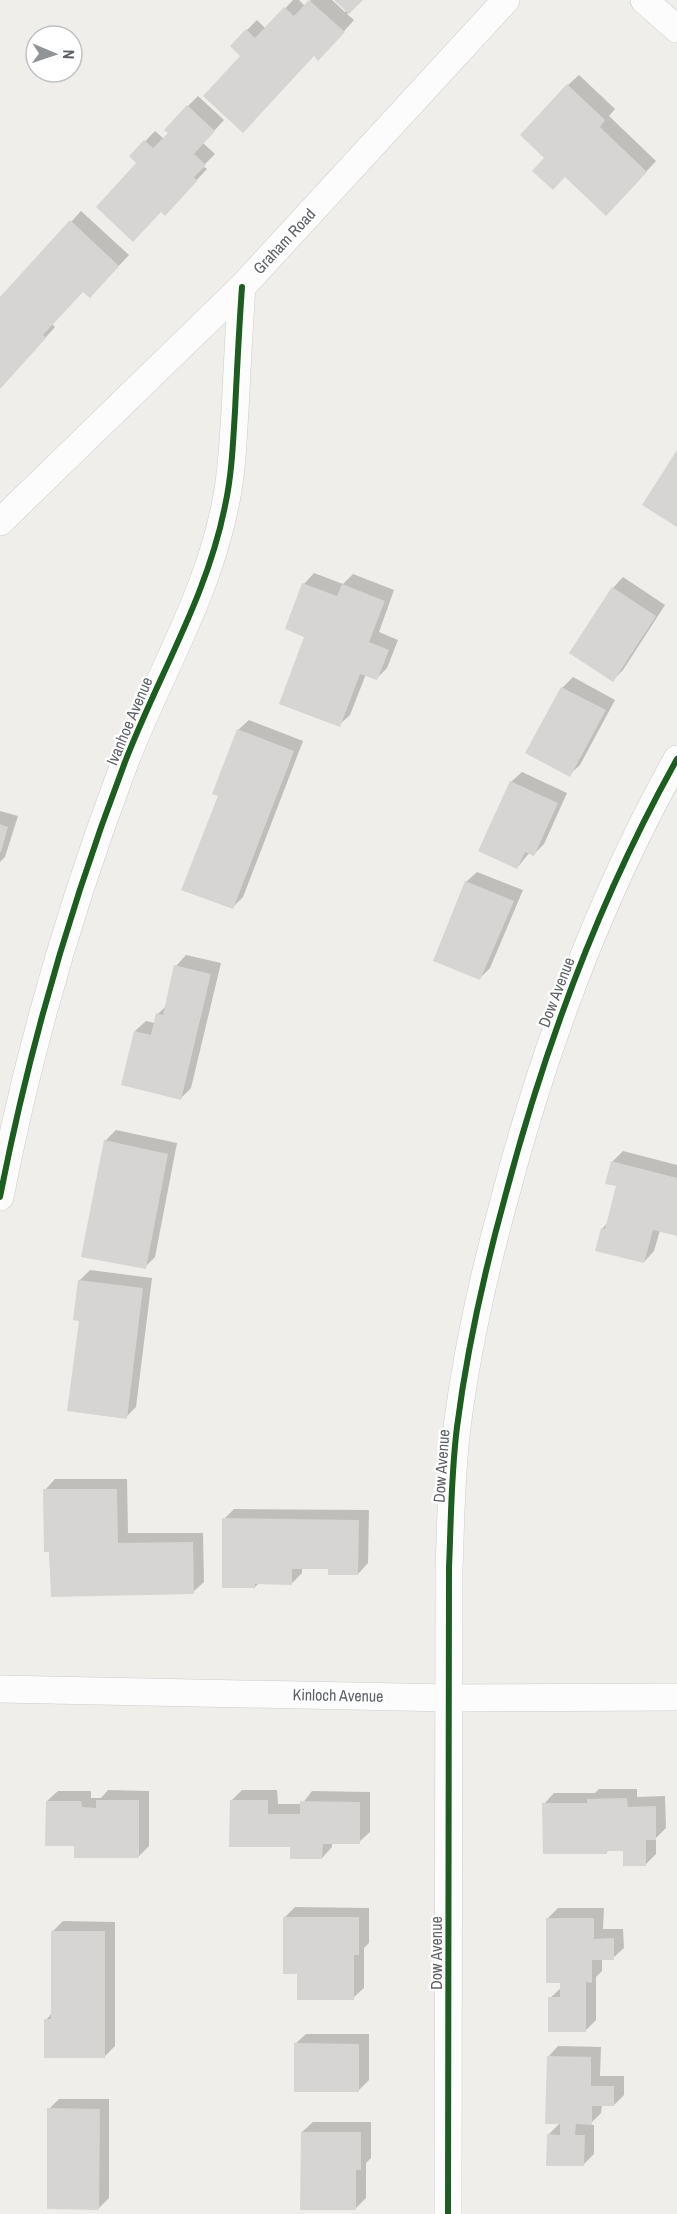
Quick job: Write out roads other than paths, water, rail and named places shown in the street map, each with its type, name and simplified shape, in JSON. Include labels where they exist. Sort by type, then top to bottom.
[{"type":"street","name":"Graham Road","points":[[0,522],[242,287],[506,0]]},
{"type":"street","points":[[644,0],[677,30]]},
{"type":"street","name":"Ivanhoe Avenue","points":[[0,1197],[12,1134],[43,1009],[86,870],[126,759],[198,599],[212,559],[226,504],[232,463],[242,287]]},
{"type":"street","name":"Dow Avenue","points":[[448,2214],[449,1568],[457,1429],[470,1341],[488,1260],[519,1143],[546,1056],[580,964],[622,868],[677,759]]},
{"type":"street","name":"Kinloch Avenue","points":[[0,1689],[449,1698],[677,1697]]}]
